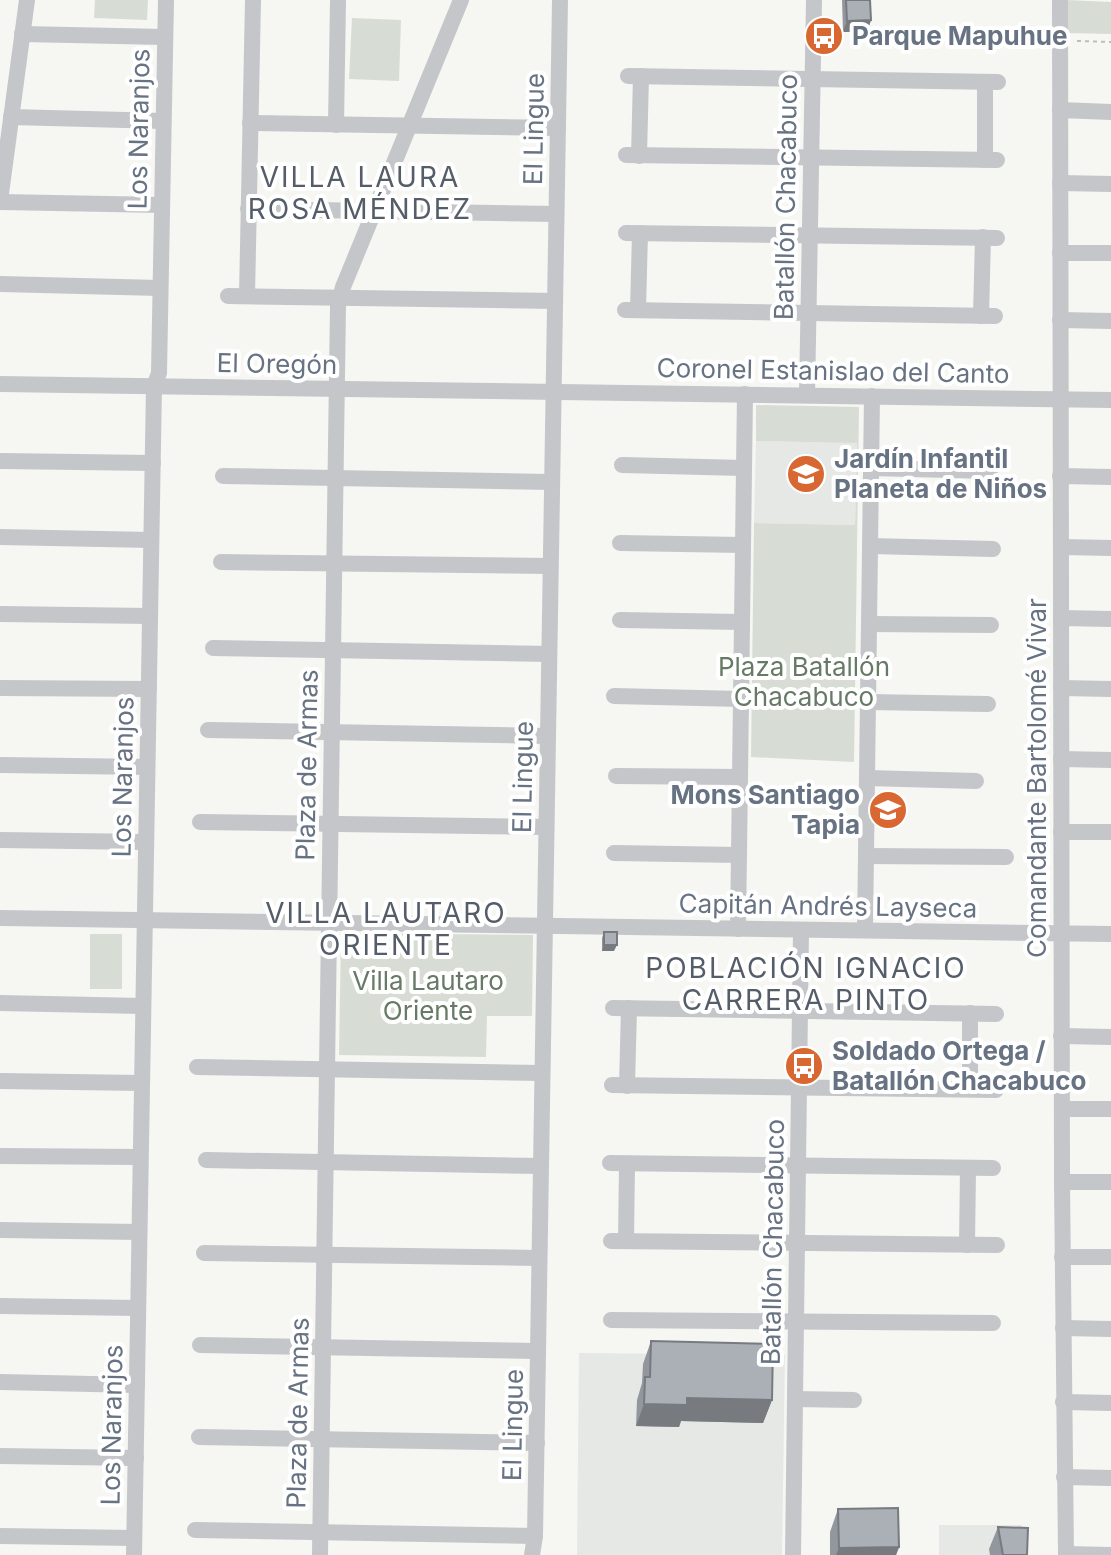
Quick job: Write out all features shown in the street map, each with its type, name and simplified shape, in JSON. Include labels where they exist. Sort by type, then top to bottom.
[{"type":"street","points":[[27,0],[0,202],[162,205]]},
{"type":"street","name":"Los Naranjos","points":[[134,1547],[154,386],[159,373],[166,0]]},
{"type":"street","points":[[247,296],[253,0]]},
{"type":"street","points":[[336,125],[338,0]]},
{"type":"street","name":"Plaza de Armas","points":[[320,1555],[336,389],[340,298],[461,0]]},
{"type":"street","name":"El Lingue","points":[[532,1555],[537,1443],[560,0]]},
{"type":"street","name":"Batallón Chacabuco","points":[[807,395],[814,0]]},
{"type":"street","name":"Comandante Bartolomé Vivar","points":[[1060,0],[1061,1036],[1066,1555]]},
{"type":"street","points":[[22,34],[165,37]]},
{"type":"street","points":[[635,76],[812,79],[992,82],[991,160],[633,156],[635,76]]},
{"type":"street","points":[[1060,110],[1111,112]]},
{"type":"street","points":[[11,117],[163,121]]},
{"type":"street","points":[[250,123],[558,128]]},
{"type":"street","points":[[1060,183],[1111,184]]},
{"type":"street","points":[[248,209],[556,214]]},
{"type":"street","points":[[633,233],[810,235],[990,238],[988,316],[631,310],[633,233]]},
{"type":"street","points":[[1060,253],[1111,253]]},
{"type":"street","points":[[0,284],[160,288]]},
{"type":"street","points":[[228,296],[555,301]]},
{"type":"street","points":[[1060,320],[1111,321]]},
{"type":"street","name":"El Oregón","points":[[0,384],[553,391]]},
{"type":"street","name":"Coronel Estanislao del Canto","points":[[553,391],[1111,400]]},
{"type":"street","points":[[738,929],[745,394]]},
{"type":"street","points":[[865,930],[872,396]]},
{"type":"street","points":[[0,461],[153,463]]},
{"type":"street","points":[[622,465],[744,468]]},
{"type":"street","points":[[871,468],[990,471]]},
{"type":"street","points":[[223,476],[552,482]]},
{"type":"street","points":[[1060,476],[1111,477]]},
{"type":"street","points":[[0,537],[151,540]]},
{"type":"street","points":[[620,543],[743,545]]},
{"type":"street","points":[[870,546],[993,549]]},
{"type":"street","points":[[1061,547],[1111,548]]},
{"type":"street","points":[[221,562],[550,566]]},
{"type":"street","points":[[0,614],[150,616]]},
{"type":"street","points":[[1061,618],[1111,619]]},
{"type":"street","points":[[620,620],[742,622]]},
{"type":"street","points":[[869,624],[991,625]]},
{"type":"street","points":[[213,648],[549,654]]},
{"type":"street","points":[[0,688],[149,689]]},
{"type":"street","points":[[1061,688],[1111,689]]},
{"type":"street","points":[[614,696],[741,699]]},
{"type":"street","points":[[868,702],[988,704]]},
{"type":"street","points":[[208,730],[548,736]]},
{"type":"street","points":[[1061,759],[1111,760]]},
{"type":"street","points":[[0,765],[147,767]]},
{"type":"street","points":[[616,776],[740,777]]},
{"type":"street","points":[[867,778],[976,781]]},
{"type":"street","points":[[200,822],[546,827]]},
{"type":"street","points":[[1061,832],[1111,832]]},
{"type":"street","points":[[0,840],[146,842]]},
{"type":"street","points":[[614,853],[739,855]]},
{"type":"street","points":[[866,856],[1006,857]]},
{"type":"street","name":"Capitán Andrés Layseca","points":[[0,918],[1111,934]]},
{"type":"street","name":"Batallón Chacabuco","points":[[793,1555],[801,930]]},
{"type":"street","points":[[0,1003],[143,1006]]},
{"type":"street","points":[[996,1014],[621,1008],[620,1085],[996,1090]]},
{"type":"street","points":[[970,1013],[970,1089]]},
{"type":"street","points":[[1061,1036],[1111,1037]]},
{"type":"street","points":[[197,1067],[542,1073]]},
{"type":"street","points":[[0,1081],[142,1083]]},
{"type":"street","points":[[1062,1109],[1111,1109]]},
{"type":"street","points":[[0,1156],[140,1157]]},
{"type":"street","points":[[206,1160],[541,1166]]},
{"type":"street","points":[[993,1168],[618,1164],[618,1241],[997,1245]]},
{"type":"street","points":[[967,1245],[968,1168]]},
{"type":"street","points":[[1062,1182],[1111,1182]]},
{"type":"street","points":[[0,1230],[139,1232]]},
{"type":"street","points":[[204,1253],[539,1258]]},
{"type":"street","points":[[1062,1257],[1111,1257]]},
{"type":"street","points":[[0,1306],[138,1308]]},
{"type":"street","points":[[611,1320],[993,1323]]},
{"type":"street","points":[[1063,1328],[1111,1329]]},
{"type":"street","points":[[200,1345],[538,1351]]},
{"type":"street","points":[[0,1382],[137,1385]]},
{"type":"street","points":[[795,1399],[854,1400]]},
{"type":"street","points":[[1063,1402],[1111,1403]]},
{"type":"street","points":[[199,1437],[537,1443]]},
{"type":"street","points":[[0,1456],[136,1458]]},
{"type":"street","points":[[1064,1477],[1111,1478]]},
{"type":"street","points":[[195,1530],[535,1536]]},
{"type":"street","points":[[0,1536],[134,1547]]},
{"type":"street","points":[[1066,1555],[1111,1555]]},
{"type":"path","points":[[1060,41],[1111,42]]},
{"type":"shaded area","name":"Jardín Infantil Planeta de Niños","points":[[756,441],[857,442],[855,525],[754,523]]},
{"type":"shaded area","points":[[579,1353],[785,1355],[782,1555],[577,1555]]},
{"type":"shaded area","points":[[939,1525],[1022,1525],[1024,1555],[939,1555]]},
{"type":"green space","points":[[95,0],[148,0],[147,20],[94,18]]},
{"type":"green space","points":[[1066,0],[1111,2],[1111,34],[1067,33]]},
{"type":"green space","points":[[352,18],[401,20],[399,81],[349,79]]},
{"type":"green space","name":"Plaza Batallón Chacabuco","points":[[756,405],[859,407],[854,762],[751,757],[754,523],[855,525],[857,443],[756,441]]},
{"type":"green space","name":"Villa Lautaro Oriente","points":[[341,933],[533,935],[532,1016],[487,1016],[486,1057],[339,1055]]},
{"type":"green space","points":[[90,934],[122,934],[122,989],[90,989]]},
{"type":"building","points":[[846,0],[870,0],[871,20],[847,21]]},
{"type":"building","points":[[604,932],[617,932],[617,945],[604,945]]},
{"type":"building","points":[[651,1341],[773,1344],[772,1400],[687,1398],[687,1405],[644,1404],[645,1377],[650,1377]]},
{"type":"building","points":[[898,1508],[899,1547],[839,1548],[838,1509]]},
{"type":"building","points":[[998,1527],[1028,1528],[1027,1555],[1003,1555]]},
{"type":"place","name":"Parque Mapuhue","points":[[824,36]]},
{"type":"place","name":"Jardín Infantil Planeta de Niños","points":[[806,474]]},
{"type":"place","name":"Mons Santiago Tapia","points":[[888,810]]},
{"type":"place","name":"Soldado Ortega / Batallón Chacabuco","points":[[804,1066]]},
{"type":"district","name":"VILLA LAURA ROSA MÉNDEZ","points":[[360,193]]},
{"type":"district","name":"VILLA LAUTARO ORIENTE","points":[[386,929]]},
{"type":"district","name":"POBLACIÓN IGNACIO CARRERA PINTO","points":[[806,984]]}]
